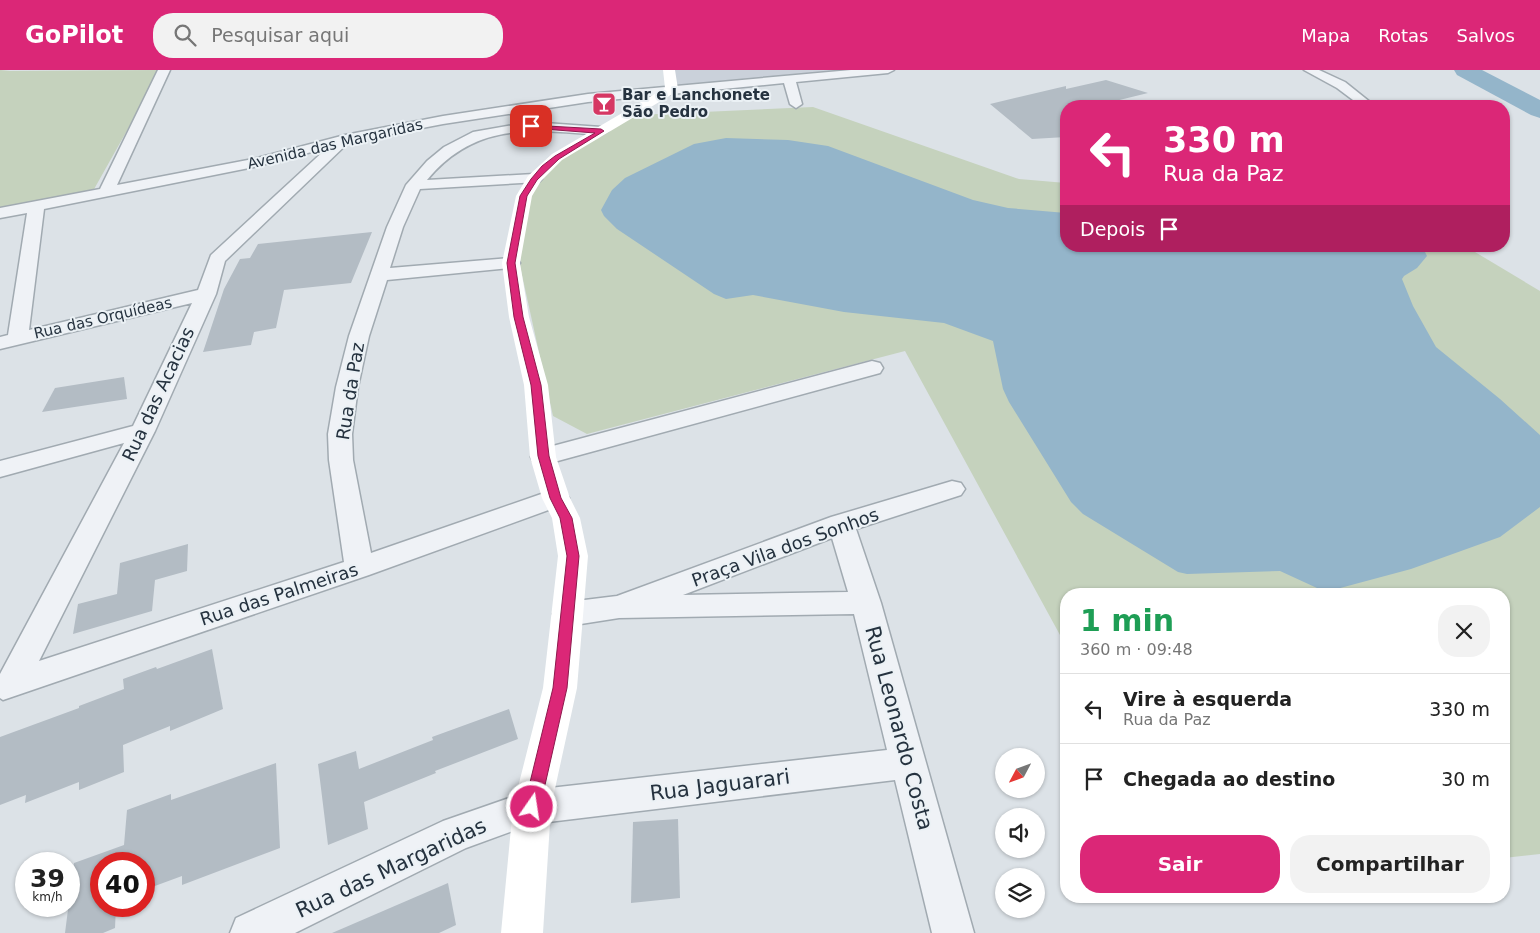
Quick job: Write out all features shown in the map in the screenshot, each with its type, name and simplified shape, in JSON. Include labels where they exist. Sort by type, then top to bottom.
[{"type":"street","points":[[106,193],[163,70]]},
{"type":"street","points":[[522,933],[532,807],[560,688],[573,556],[566,518],[556,498],[543,456],[536,385],[519,317],[511,263],[524,196],[534,179],[544,167],[557,157],[672,89],[669,70]]},
{"type":"street","name":"Avenida das Margaridas","points":[[0,214],[254,163],[398,127],[524,107],[672,89],[888,70]]},
{"type":"street","points":[[1310,70],[1341,85],[1361,100]]},
{"type":"street","points":[[789,79],[796,104]]},
{"type":"street","name":"Rua da Paz","points":[[359,568],[341,460],[340,434],[347,388],[359,336],[395,227],[414,185],[432,164],[449,150],[478,135],[531,126],[601,131]]},
{"type":"street","name":"Rua das Acacias","points":[[6,684],[142,431],[206,294],[218,259],[345,139]]},
{"type":"street","points":[[414,185],[534,179]]},
{"type":"street","points":[[9,340],[36,207]]},
{"type":"street","points":[[378,275],[511,263]]},
{"type":"street","name":"Rua das Orquídeas","points":[[9,340],[206,294]]},
{"type":"street","points":[[543,456],[872,368]]},
{"type":"street","points":[[0,470],[142,431]]},
{"type":"street","name":"Praça Vila dos Sonhos","points":[[619,607],[841,524],[952,489]]},
{"type":"street","name":"Rua das Palmeiras","points":[[6,684],[359,568],[556,498]]},
{"type":"street","name":"Rua Leonardo Costa","points":[[841,524],[866,603],[953,933]]},
{"type":"street","name":"Praça Vila dos Sonhos","points":[[568,614],[619,607],[866,603]]},
{"type":"street","name":"Rua Jaguarari","points":[[532,807],[908,763]]},
{"type":"street","name":"Rua das Margaridas","points":[[251,933],[456,834],[532,807]]},
{"type":"shaded area","points":[[673,70],[835,70],[836,72],[676,86]]},
{"type":"green space","points":[[0,70],[161,70],[93,191],[0,209]]},
{"type":"green space","points":[[813,107],[1019,179],[1060,182],[1060,252],[1475,252],[1540,291],[1540,854],[1510,857],[1510,588],[1060,588],[1060,635],[905,351],[587,434],[553,416],[520,266],[522,229],[529,194],[558,159],[636,115]]},
{"type":"water","points":[[726,138],[788,140],[828,146],[973,200],[1008,208],[1060,212],[1060,252],[1425,252],[1427,256],[1417,268],[1402,279],[1413,306],[1436,347],[1500,399],[1540,435],[1540,507],[1500,537],[1411,569],[1340,588],[1317,588],[1280,571],[1187,574],[1178,572],[1083,514],[1071,502],[1009,402],[1003,389],[993,341],[944,323],[844,312],[753,295],[726,299],[714,294],[617,229],[604,216],[601,210],[612,190],[625,178],[694,144]]},
{"type":"building","points":[[1106,80],[1148,93],[1119,100],[1060,100],[1060,137],[1032,139],[990,104],[1066,86],[1066,89]]},
{"type":"building","points":[[372,232],[351,283],[284,290],[276,328],[254,332],[251,345],[203,352],[224,289],[240,259],[250,258],[258,244]]},
{"type":"building","points":[[124,377],[127,399],[42,412],[55,388]]},
{"type":"building","points":[[188,544],[187,571],[155,580],[152,611],[73,634],[78,604],[117,594],[120,563]]},
{"type":"building","points":[[212,649],[223,709],[170,731],[170,726],[123,745],[124,772],[79,790],[79,782],[25,803],[26,795],[0,805],[0,737],[124,689],[123,679]]},
{"type":"building","points":[[509,709],[518,739],[435,771],[436,773],[364,802],[368,829],[328,845],[318,764],[356,751],[359,769],[433,740],[432,737]]},
{"type":"building","points":[[276,763],[280,848],[182,885],[182,876],[155,886],[155,852],[105,852],[124,845],[127,810],[171,794],[171,800]]},
{"type":"building","points":[[678,819],[680,898],[631,903],[633,822]]},
{"type":"building","points":[[90,857],[90,917],[116,917],[115,928],[103,933],[65,933],[67,917],[80,917],[80,861]]},
{"type":"building","points":[[448,883],[456,925],[439,933],[332,933]]},
{"type":"waterway","points":[[1465,70],[1540,110]]},
{"type":"place","name":"Bar e Lanchonete São Pedro","points":[[604,104]]},
{"type":"route","points":[[531,126],[601,131],[557,157],[544,167],[534,179],[524,196],[511,263],[519,317],[536,385],[543,456],[556,498],[566,518],[573,556],[560,688],[532,807]]}]
